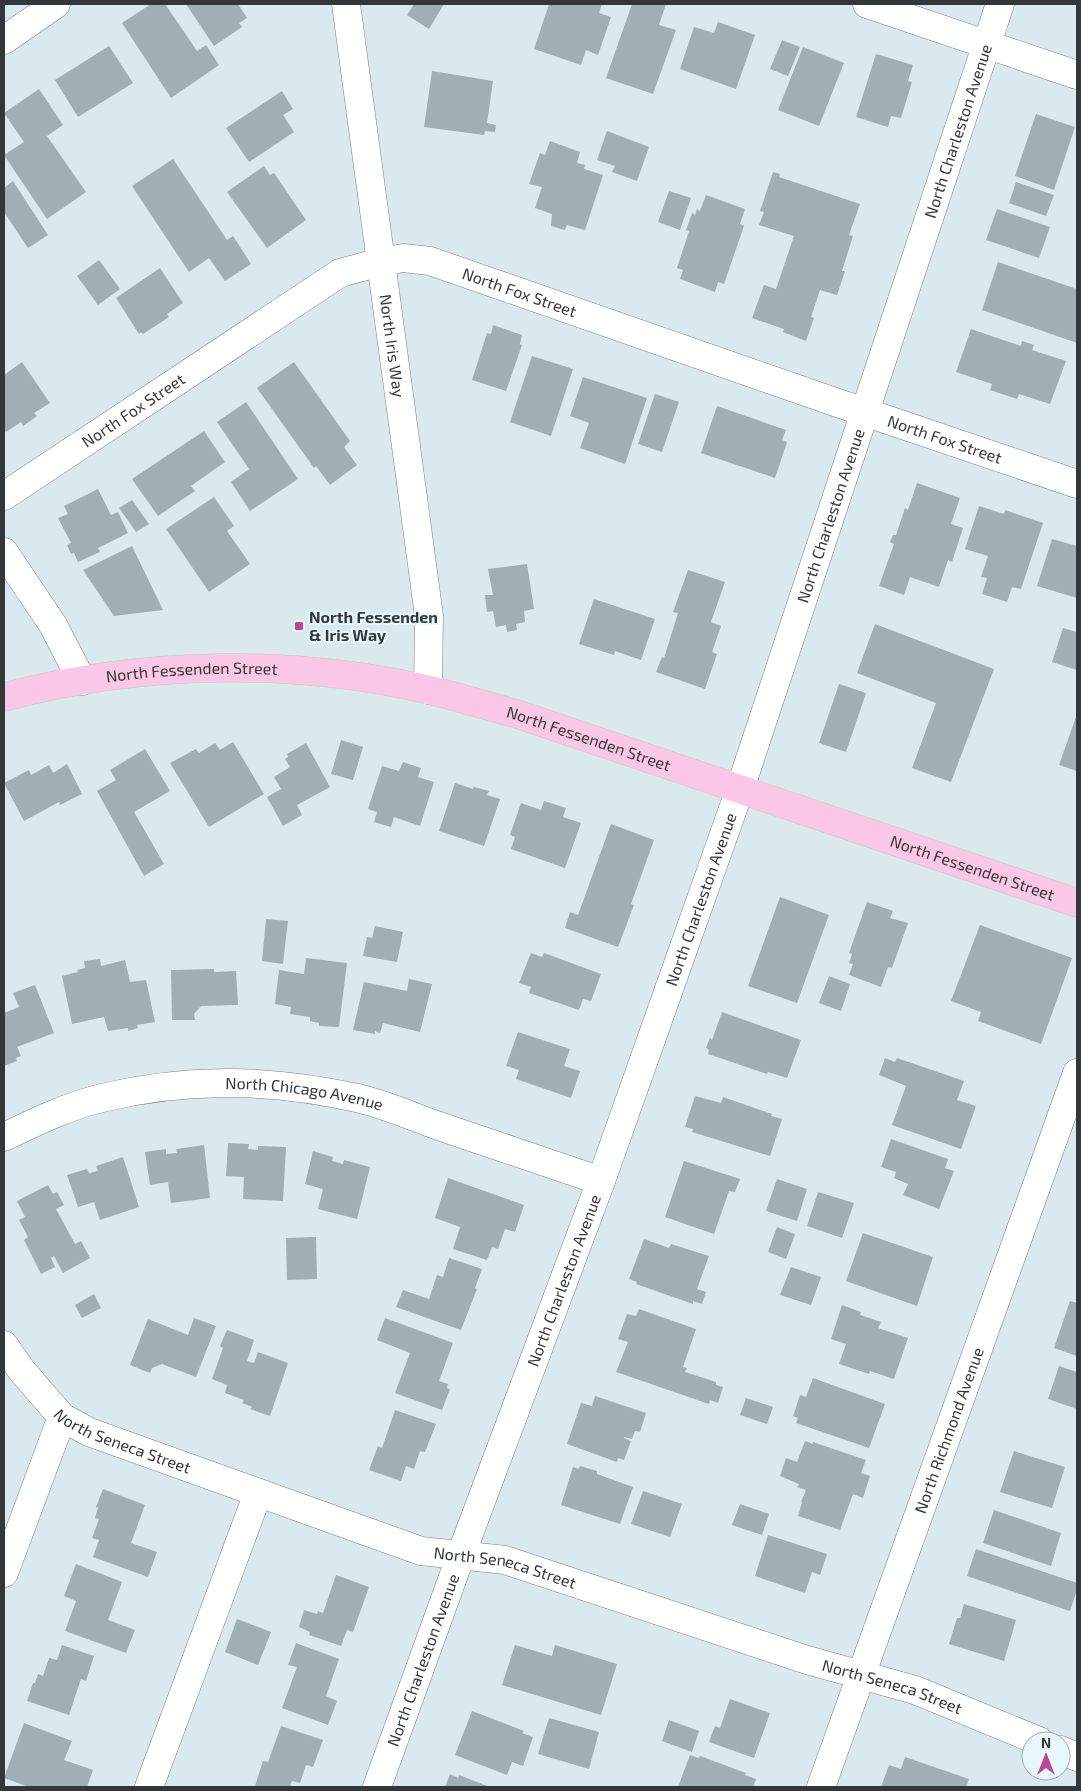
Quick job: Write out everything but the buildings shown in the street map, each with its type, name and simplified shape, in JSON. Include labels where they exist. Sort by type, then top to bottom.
[{"type":"main road","name":"North Fessenden Street","points":[[4,697],[82,681],[182,669],[233,668],[331,674],[428,690],[517,714],[1077,903]]},
{"type":"street","points":[[4,40],[56,4]]},
{"type":"street","name":"North Iris Way","points":[[346,4],[429,616],[428,690]]},
{"type":"street","points":[[867,4],[1077,75]]},
{"type":"street","name":"North Charleston Avenue","points":[[377,1787],[461,1555],[601,1181],[740,789],[1000,4]]},
{"type":"street","name":"North Fox Street","points":[[4,496],[340,273],[402,258],[430,261],[1077,484]]},
{"type":"street","points":[[4,552],[53,625],[82,681]]},
{"type":"street","name":"North Richmond Avenue","points":[[821,1787],[1077,1073]]},
{"type":"street","name":"North Chicago Avenue","points":[[4,1137],[46,1117],[101,1098],[206,1082],[261,1083],[311,1089],[360,1099],[601,1181]]},
{"type":"street","name":"North Seneca Street","points":[[4,1345],[13,1378],[62,1417],[90,1432],[421,1551],[505,1560],[807,1660],[915,1690],[1021,1734]]},
{"type":"street","points":[[4,1573],[62,1417]]},
{"type":"street","points":[[149,1787],[258,1492]]},
{"type":"place","name":"North Fessenden & Iris Way","points":[[299,626]]}]
